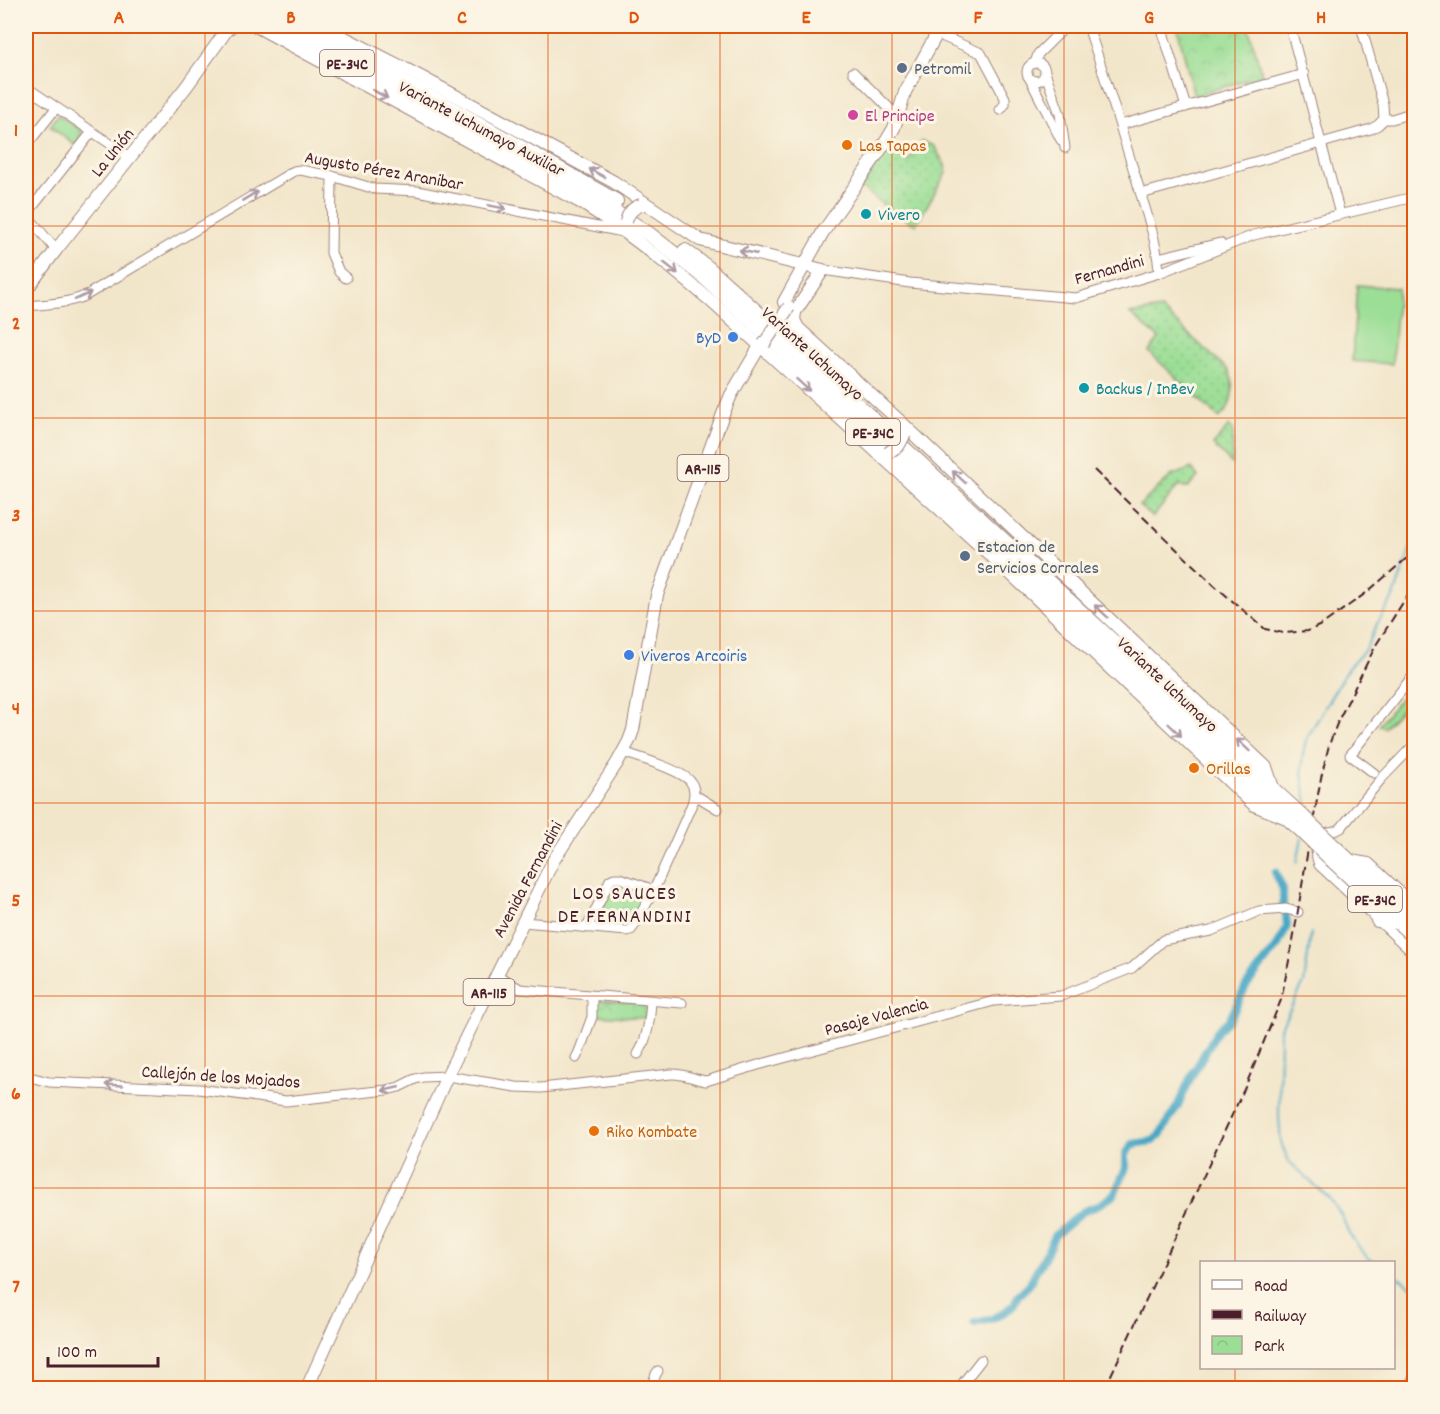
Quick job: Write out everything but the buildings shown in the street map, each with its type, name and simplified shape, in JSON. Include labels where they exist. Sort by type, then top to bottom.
[{"type":"highway","name":"Variante Uchumayo","points":[[276,26],[428,106],[604,204],[649,234],[704,277],[1244,780],[1287,818],[1301,823]]},
{"type":"highway","name":"Variante Uchumayo","points":[[297,26],[428,95],[589,185],[654,227],[708,268],[1275,792],[1301,823],[1414,922]]},
{"type":"highway","name":"Variante Uchumayo","points":[[1342,859],[1372,897],[1414,937]]},
{"type":"highway","points":[[1342,859],[1368,865],[1414,908]]},
{"type":"highway","points":[[1372,897],[1378,920],[1398,922]]},
{"type":"main road","name":"Variante Uchumayo Auxiliar","points":[[256,26],[626,227]]},
{"type":"main road","name":"Variante Uchumayo Auxiliar","points":[[322,26],[614,182],[644,204]]},
{"type":"main road","name":"La Unión","points":[[26,290],[186,87],[225,30]]},
{"type":"main road","points":[[626,227],[631,211],[644,204],[700,240],[813,268],[813,249],[894,128],[905,92],[939,30]]},
{"type":"main road","name":"Variante Uchumayo","points":[[626,227],[761,343],[883,453],[1254,805],[1287,818]]},
{"type":"main road","name":"Variante Uchumayo","points":[[813,268],[795,312],[795,324],[905,430],[1266,767],[1275,792]]},
{"type":"main road","name":"Avenida Fernandini","points":[[307,1389],[447,1077],[553,861],[623,752],[633,730],[657,595],[723,414],[731,394],[761,343],[813,268]]},
{"type":"main road","points":[[883,453],[898,445],[905,430]]},
{"type":"street","name":"La Unión","points":[[225,30],[234,26]]},
{"type":"street","points":[[1035,63],[1038,54],[1066,26]]},
{"type":"street","points":[[1088,26],[1141,194],[1158,258],[1159,273]]},
{"type":"street","points":[[1161,26],[1186,107]]},
{"type":"street","points":[[1290,26],[1340,214]]},
{"type":"street","points":[[1361,26],[1383,104],[1384,119]]},
{"type":"street","points":[[939,30],[981,53],[1005,98],[1005,104],[1000,110]]},
{"type":"street","points":[[1032,63],[1041,64],[1045,72],[1060,114],[1065,148],[1027,75],[1027,68],[1032,63]]},
{"type":"street","points":[[853,72],[897,116]]},
{"type":"street","points":[[1030,79],[1041,80],[1045,72]]},
{"type":"street","points":[[1120,125],[1304,75]]},
{"type":"street","points":[[26,87],[130,157]]},
{"type":"street","points":[[26,146],[56,108]]},
{"type":"street","points":[[1141,194],[1371,129],[1384,119],[1392,119],[1414,112]]},
{"type":"street","points":[[56,250],[26,215],[92,132]]},
{"type":"street","name":"Augusto Pérez Aranibar","points":[[26,306],[66,302],[85,296],[289,173],[300,170],[332,176],[375,189],[417,191],[626,227]]},
{"type":"street","points":[[332,176],[331,253],[339,272],[346,278]]},
{"type":"street","name":"Fernandini","points":[[813,268],[910,283],[1076,298],[1159,273],[1254,235],[1414,197]]},
{"type":"street","points":[[1158,258],[1254,235]]},
{"type":"street","points":[[1374,773],[1350,755],[1414,676]]},
{"type":"street","points":[[1414,745],[1382,778],[1341,828],[1322,835],[1316,852],[1319,865],[1414,954]]},
{"type":"street","points":[[523,922],[631,930],[654,890],[694,795],[689,779],[623,752]]},
{"type":"street","points":[[694,795],[718,809]]},
{"type":"street","points":[[587,928],[610,880],[620,878],[654,890]]},
{"type":"street","name":"Pasaje Valencia","points":[[447,1077],[516,1087],[541,1088],[671,1074],[711,1080],[758,1065],[994,1001],[1060,996],[1132,968],[1163,940],[1211,931],[1259,911],[1286,909],[1298,912]]},
{"type":"street","points":[[497,975],[520,989],[682,1003]]},
{"type":"street","points":[[576,1058],[592,1017],[592,996]]},
{"type":"street","points":[[638,1054],[650,1021],[651,1000]]},
{"type":"street","name":"Callejón de los Mojados","points":[[26,1076],[49,1082],[199,1089],[286,1101],[387,1090],[423,1077],[447,1077]]},
{"type":"street","points":[[959,1389],[981,1360]]},
{"type":"street","points":[[651,1389],[658,1371]]},
{"type":"street","points":[[1408,1389],[1414,1377]]},
{"type":"green space","points":[[1177,26],[1248,26],[1262,75],[1194,96]]},
{"type":"green space","points":[[58,115],[82,131],[76,146],[50,126]]},
{"type":"green space","points":[[922,141],[934,146],[945,165],[946,173],[916,225],[891,211],[861,187],[889,148],[909,161]]},
{"type":"green space","points":[[1357,285],[1398,288],[1392,364],[1352,361]]},
{"type":"green space","points":[[1161,309],[1228,370],[1232,380],[1232,396],[1226,411],[1219,418],[1149,352],[1159,338],[1130,314]]},
{"type":"green space","points":[[1229,426],[1233,429],[1232,464],[1213,445]]},
{"type":"green space","points":[[1192,468],[1198,477],[1188,488],[1179,485],[1153,517],[1139,506],[1171,476]]},
{"type":"green space","points":[[1403,695],[1410,700],[1384,728],[1379,725]]},
{"type":"green space","points":[[616,881],[648,892],[630,927],[596,924],[594,920]]},
{"type":"green space","points":[[597,1000],[646,1003],[645,1018],[596,1015]]},
{"type":"waterway","points":[[1307,812],[1302,765],[1307,738],[1348,668],[1366,649],[1377,624],[1394,596],[1414,539]]},
{"type":"waterway","points":[[1297,862],[1302,838]]},
{"type":"waterway","points":[[1275,872],[1283,889],[1283,904]]},
{"type":"waterway","points":[[974,1323],[992,1319],[1014,1304],[1018,1295],[1029,1285],[1054,1236],[1082,1212],[1114,1195],[1126,1168],[1126,1154],[1133,1144],[1153,1141],[1160,1135],[1218,1030],[1230,1019],[1246,986],[1278,945],[1287,926],[1286,915]]},
{"type":"waterway","points":[[1311,933],[1304,983],[1280,1029],[1281,1143],[1289,1162],[1330,1199],[1342,1216],[1349,1234],[1367,1257],[1373,1261]]},
{"type":"waterway","points":[[1395,1276],[1414,1288]]},
{"type":"railway","points":[[1094,470],[1214,585],[1265,629],[1283,633],[1308,631],[1323,624],[1366,593],[1414,552]]},
{"type":"railway","points":[[1105,1388],[1246,1085],[1281,1000],[1329,745],[1338,721],[1376,645],[1414,585]]},
{"type":"place","name":"Petromil","points":[[902,68]]},
{"type":"place","name":"El Principe","points":[[853,115]]},
{"type":"place","name":"Las Tapas","points":[[847,145]]},
{"type":"place","name":"Vivero","points":[[866,214]]},
{"type":"place","name":"ByD","points":[[733,337]]},
{"type":"place","name":"Backus / InBev","points":[[1084,388]]},
{"type":"place","name":"Estacion de Servicios Corrales","points":[[965,556]]},
{"type":"place","name":"Viveros Arcoiris","points":[[629,655]]},
{"type":"place","name":"Orillas","points":[[1194,768]]},
{"type":"place","name":"Riko Kombate","points":[[594,1131]]},
{"type":"district","name":"LOS SAUCES DE FERNANDINI","points":[[625,904]]}]
